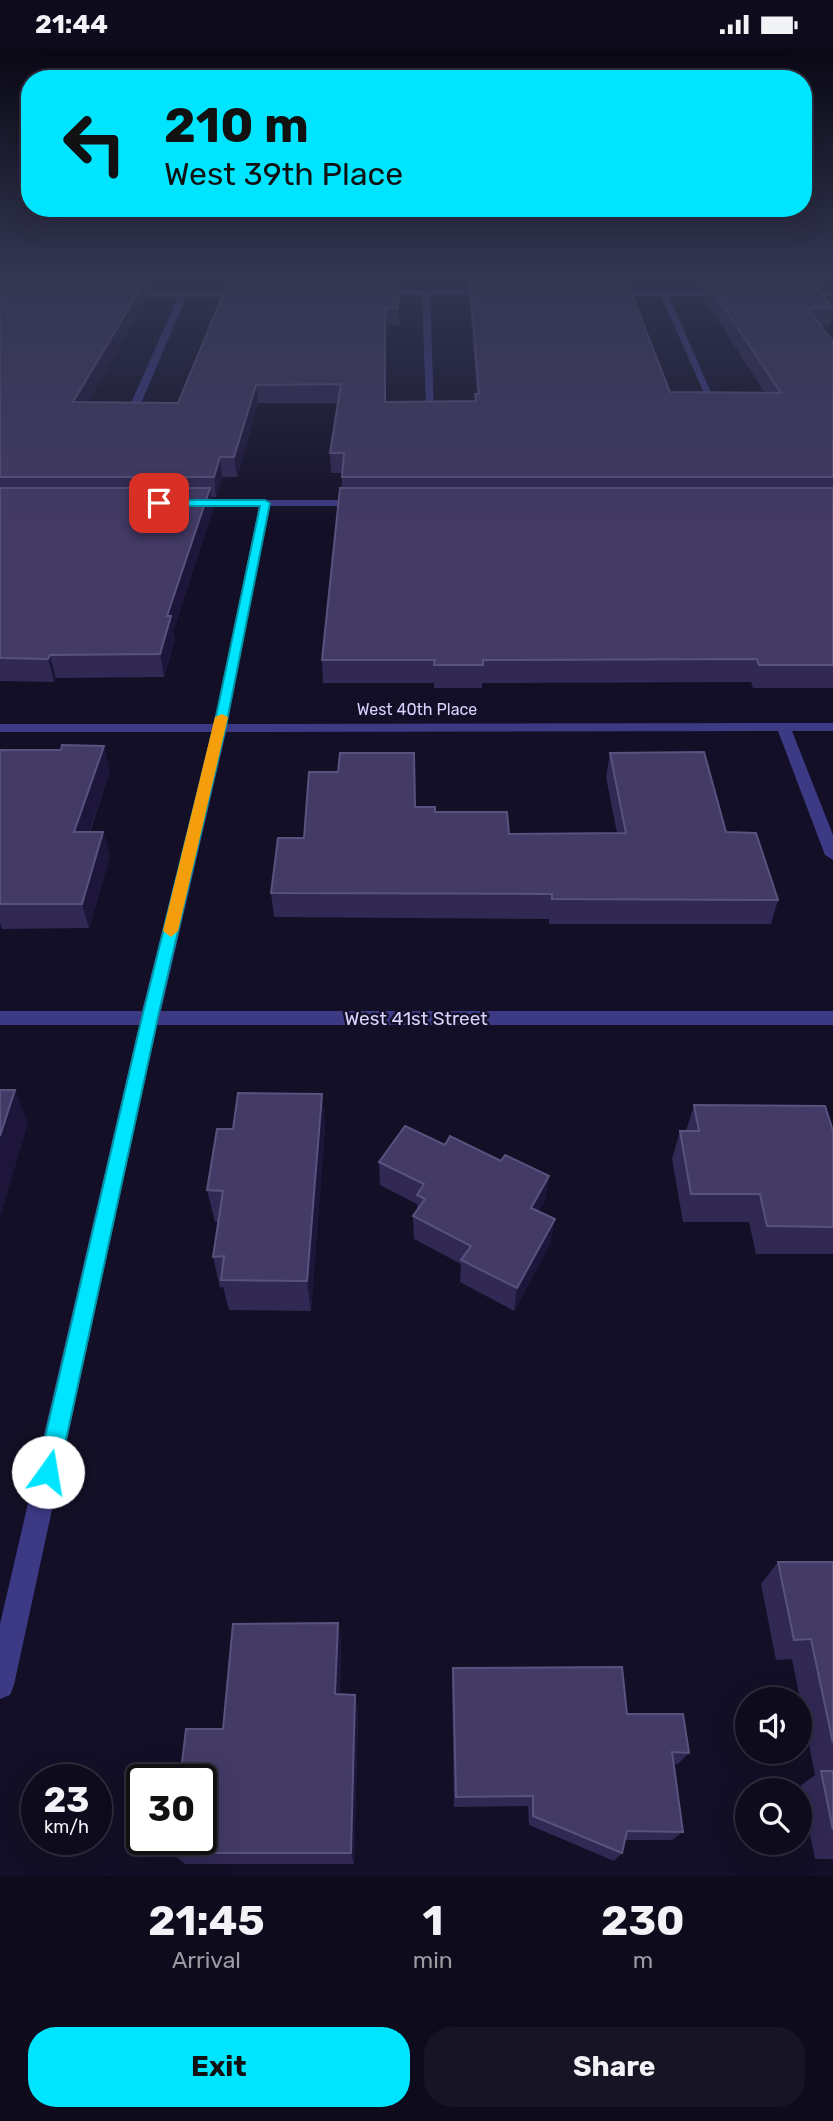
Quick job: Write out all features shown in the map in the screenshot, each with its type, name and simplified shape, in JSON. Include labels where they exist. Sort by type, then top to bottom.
[{"type":"street","points":[[137,401],[155,359]]},
{"type":"street","points":[[429,359],[431,408]]},
{"type":"street","points":[[694,359],[712,400]]},
{"type":"street","points":[[181,503],[377,503]]},
{"type":"street","points":[[0,1685],[150,1017],[220,726],[265,503]]},
{"type":"street","points":[[785,727],[833,855]]},
{"type":"street","name":"West 40th Place","points":[[0,728],[833,727]]},
{"type":"street","name":"West 41st Street","points":[[0,1018],[833,1018]]},
{"type":"building","points":[[0,359],[99,359],[73,402],[178,403],[196,359],[385,359],[385,402],[476,401],[475,394],[479,394],[476,359],[657,359],[670,392],[781,393],[759,359],[833,359],[833,477],[342,477],[344,453],[330,453],[341,384],[256,385],[234,457],[220,457],[214,477],[0,477]]},
{"type":"building","points":[[0,488],[210,488],[167,616],[171,616],[160,654],[50,655],[48,659],[0,658]]},
{"type":"building","points":[[340,488],[833,488],[833,665],[759,665],[757,659],[483,660],[483,665],[434,665],[435,660],[322,660]]},
{"type":"building","points":[[62,745],[104,746],[74,832],[103,832],[82,904],[0,904],[0,750],[61,750]]},
{"type":"building","points":[[704,752],[726,832],[756,833],[778,900],[552,899],[552,894],[271,893],[278,838],[304,838],[309,772],[338,772],[340,753],[414,753],[415,807],[435,807],[435,812],[507,812],[509,834],[626,833],[610,753]]},
{"type":"building","points":[[0,1090],[15,1090],[0,1136]]},
{"type":"building","points":[[238,1093],[322,1094],[307,1281],[221,1280],[224,1256],[213,1257],[223,1191],[207,1190],[217,1129],[233,1129]]},
{"type":"building","points":[[694,1105],[825,1106],[833,1131],[833,1227],[767,1226],[760,1194],[691,1194],[680,1131],[699,1131]]},
{"type":"building","points":[[405,1126],[445,1145],[450,1136],[501,1161],[505,1155],[549,1176],[531,1208],[555,1219],[517,1288],[461,1260],[471,1246],[413,1216],[425,1199],[417,1195],[424,1184],[379,1162]]},
{"type":"building","points":[[778,1562],[833,1562],[833,1743],[811,1639],[794,1640]]},
{"type":"building","points":[[338,1623],[335,1694],[355,1695],[351,1853],[217,1853],[217,1764],[182,1764],[186,1729],[223,1729],[233,1624]]},
{"type":"building","points":[[622,1667],[627,1714],[683,1714],[689,1753],[672,1752],[683,1832],[627,1831],[622,1853],[533,1816],[533,1796],[456,1797],[453,1668]]},
{"type":"building","points":[[821,1771],[833,1771],[833,1830]]},
{"type":"slow traffic","points":[[171,931],[222,717]]},
{"type":"route","points":[[48,1472],[150,1017],[220,726],[265,503],[159,503]]}]
